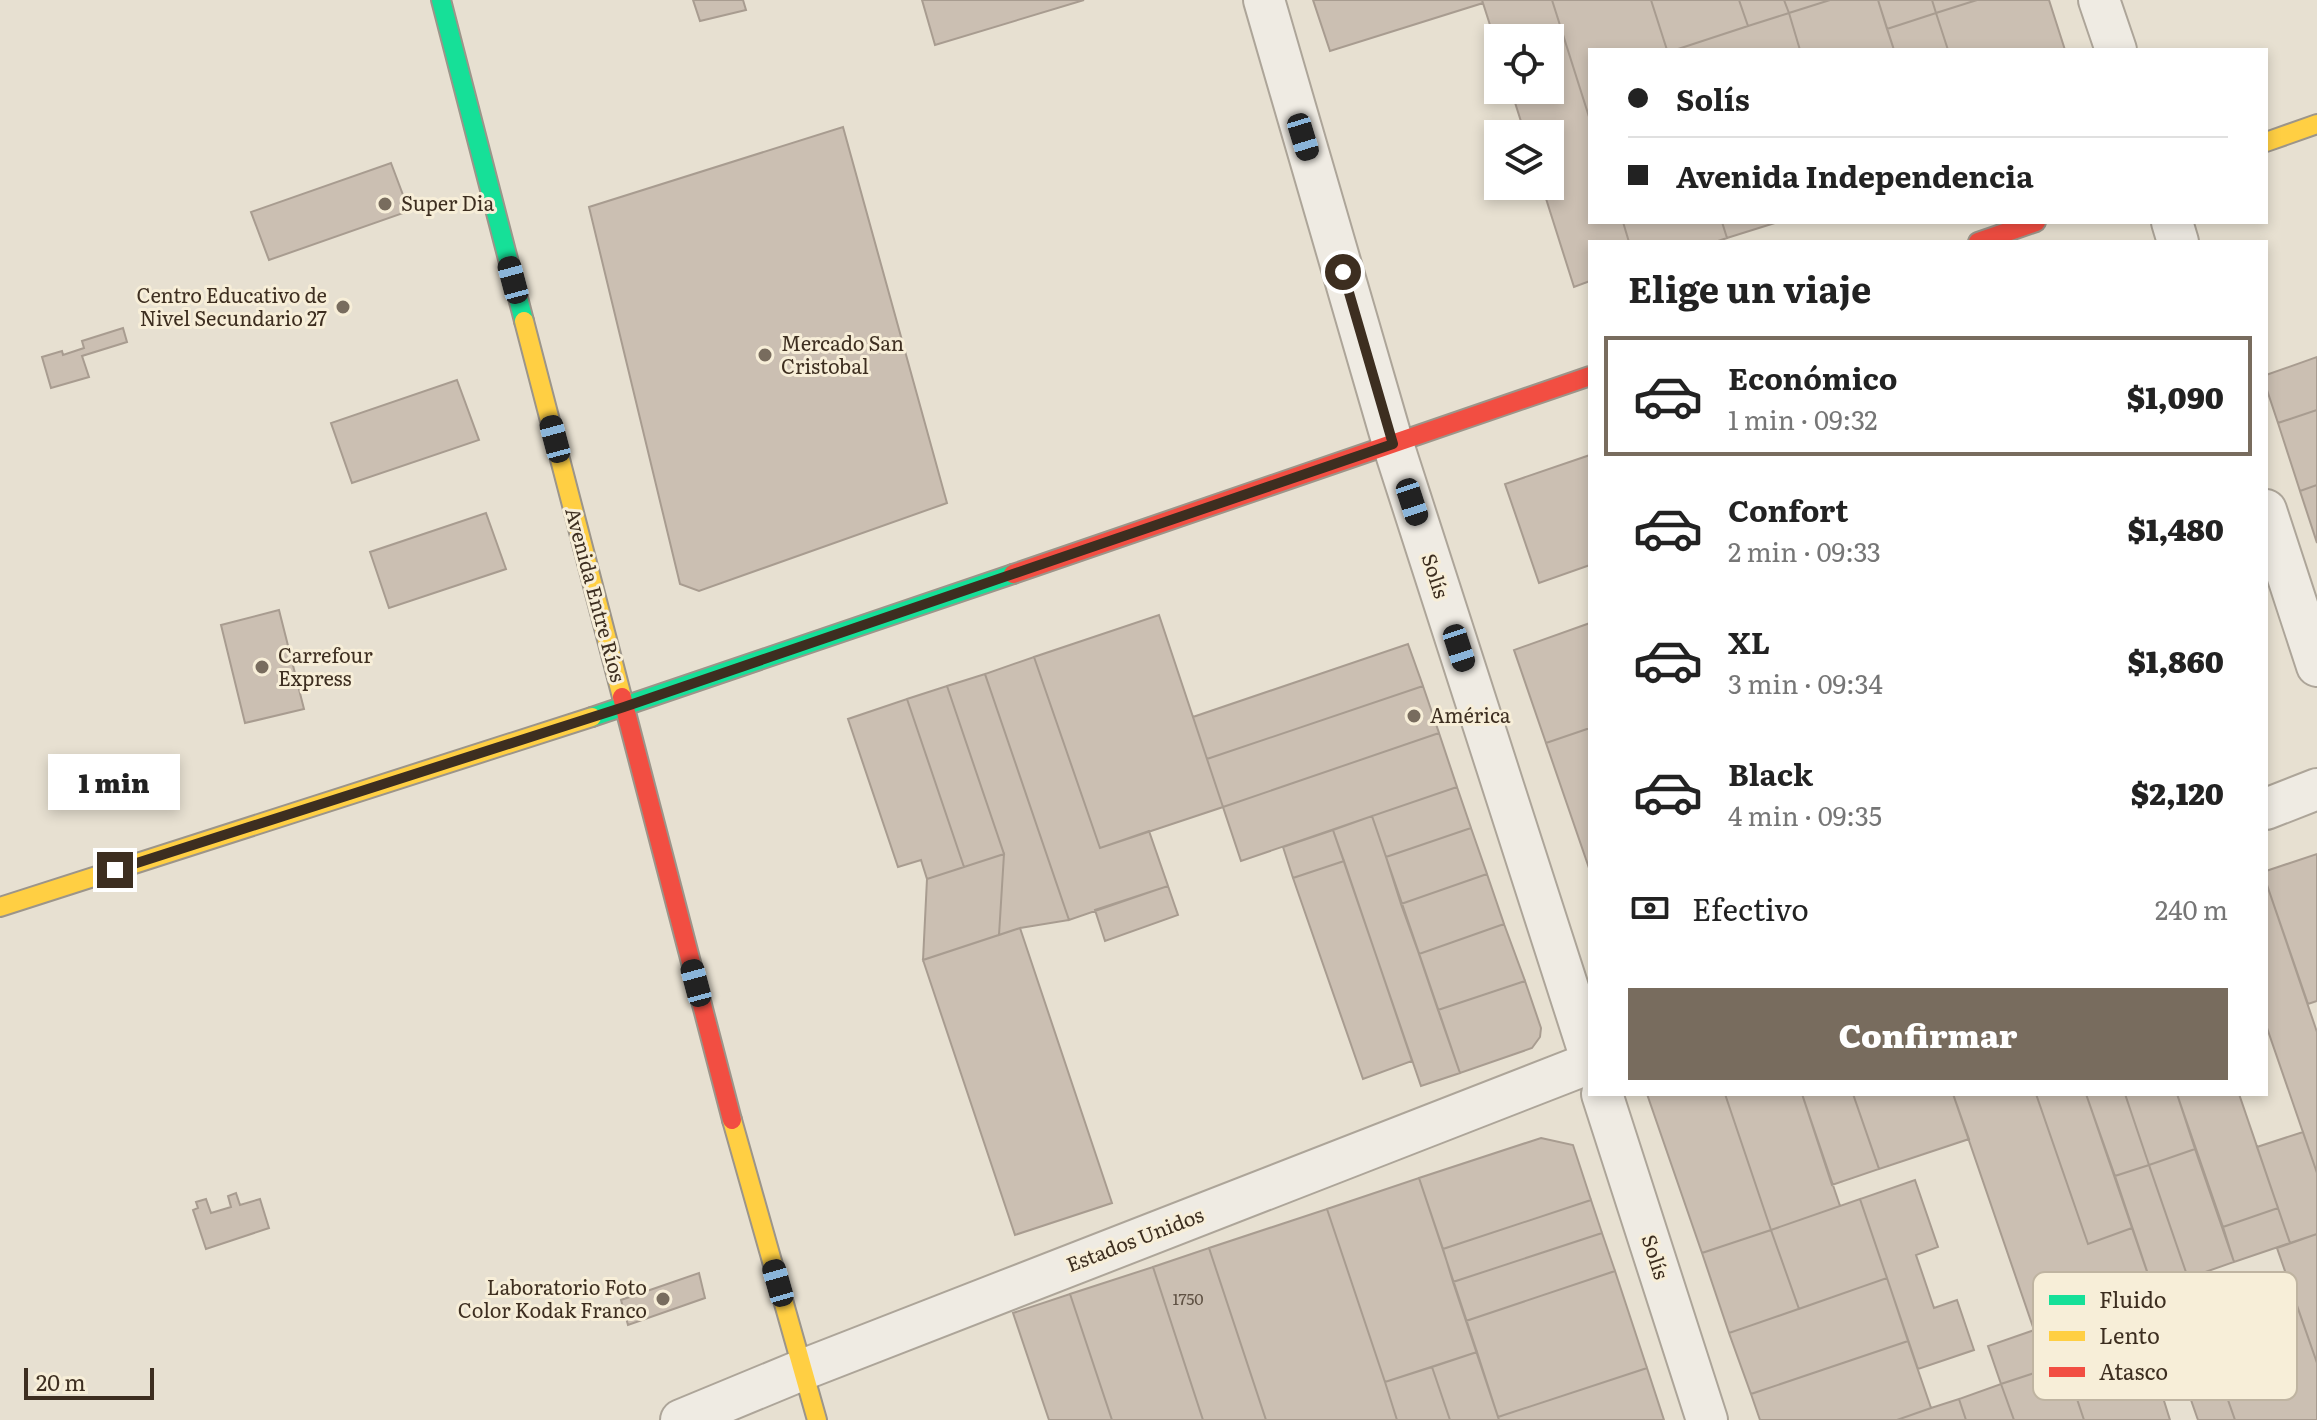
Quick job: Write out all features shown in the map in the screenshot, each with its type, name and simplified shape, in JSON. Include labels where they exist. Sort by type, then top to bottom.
[{"type":"main road","name":"Avenida Entre Ríos","points":[[441,0],[744,1167],[817,1420]]},
{"type":"main road","points":[[2268,141],[2317,124]]},
{"type":"main road","points":[[1984,240],[2030,224]]},
{"type":"main road","points":[[0,907],[624,707],[1588,377]]},
{"type":"street","name":"Solís","points":[[1264,0],[1393,444],[1588,1050]]},
{"type":"street","points":[[2099,0],[2115,48]]},
{"type":"street","points":[[2268,516],[2317,666]]},
{"type":"street","points":[[2268,808],[2317,789]]},
{"type":"street","name":"Estados Unidos","points":[[681,1420],[1588,1064]]},
{"type":"street","name":"Solís","points":[[1603,1096],[1707,1420]]},
{"type":"building","points":[[693,0],[743,0],[746,10],[700,21]]},
{"type":"building","points":[[922,0],[1084,0],[935,45]]},
{"type":"building","points":[[1313,0],[1482,0],[1483,3],[1330,51]]},
{"type":"building","points":[[1482,0],[1552,0],[1560,24],[1490,24]]},
{"type":"building","points":[[1552,0],[1651,0],[1666,48],[1588,48],[1588,114],[1564,38],[1564,24],[1560,24]]},
{"type":"building","points":[[1651,0],[1739,0],[1748,26],[1681,48],[1666,48]]},
{"type":"building","points":[[1739,0],[1784,0],[1789,13],[1748,26]]},
{"type":"building","points":[[1784,0],[1830,0],[1789,13]]},
{"type":"building","points":[[1830,0],[1878,0],[1893,48],[1799,48],[1789,13]]},
{"type":"building","points":[[1878,0],[1932,0],[1936,13],[1887,29]]},
{"type":"building","points":[[1932,0],[1977,0],[1936,13]]},
{"type":"building","points":[[1977,0],[2049,0],[2064,48],[1947,48],[1936,13]]},
{"type":"building","points":[[1789,13],[1799,48],[1681,48]]},
{"type":"building","points":[[1936,13],[1947,48],[1893,48],[1887,29]]},
{"type":"building","points":[[1564,38],[1588,114],[1588,224],[1624,224],[1628,240],[1588,240],[1588,282],[1574,287],[1546,200],[1564,200],[1564,120],[1521,120],[1515,104],[1564,104]]},
{"type":"building","name":"Mercado San Cristobal","points":[[843,127],[947,503],[699,591],[680,584],[589,207]]},
{"type":"building","points":[[391,163],[409,211],[269,260],[251,212]]},
{"type":"building","points":[[1624,224],[1723,224],[1727,238],[1721,240],[1628,240]]},
{"type":"building","points":[[1723,224],[1772,224],[1727,238]]},
{"type":"building","points":[[123,328],[127,342],[82,356],[89,377],[51,388],[42,357],[62,351],[63,355],[84,348],[82,341]]},
{"type":"building","points":[[2317,357],[2317,410],[2278,423],[2268,393],[2268,374]]},
{"type":"building","points":[[457,380],[479,440],[352,483],[331,423]]},
{"type":"building","points":[[2317,410],[2317,485],[2300,491],[2278,423]]},
{"type":"building","points":[[1588,456],[1588,566],[1539,583],[1505,484]]},
{"type":"building","points":[[2317,485],[2317,543],[2300,491]]},
{"type":"building","points":[[486,513],[506,569],[389,608],[370,552]]},
{"type":"building","name":"Carrefour Express","points":[[279,610],[304,709],[245,723],[221,625]]},
{"type":"building","points":[[1159,615],[1223,807],[1100,848],[1034,657]]},
{"type":"building","points":[[1588,624],[1588,729],[1546,743],[1514,650]]},
{"type":"building","points":[[1408,644],[1423,686],[1207,759],[1193,717]]},
{"type":"building","points":[[1034,657],[1100,848],[1149,831],[1168,886],[1069,920],[985,674]]},
{"type":"building","points":[[985,674],[1069,920],[1020,928],[999,935],[1004,854],[947,686]]},
{"type":"building","points":[[947,686],[1004,854],[964,867],[907,699]]},
{"type":"building","points":[[1423,686],[1439,733],[1223,807],[1207,759]]},
{"type":"building","points":[[907,699],[964,867],[927,879],[921,860],[898,867],[848,719]]},
{"type":"building","points":[[1588,729],[1588,865],[1546,743]]},
{"type":"building","points":[[1439,733],[1457,787],[1241,861],[1223,807]]},
{"type":"building","points":[[1457,787],[1471,828],[1386,857],[1372,816]]},
{"type":"building","points":[[1372,816],[1460,1073],[1421,1086],[1333,830]]},
{"type":"building","points":[[1471,828],[1487,874],[1401,904],[1386,857]]},
{"type":"building","points":[[1333,830],[1344,861],[1293,878],[1283,847]]},
{"type":"building","points":[[1004,854],[999,935],[923,960],[927,879]]},
{"type":"building","points":[[2317,854],[2317,1001],[2308,1004],[2268,888],[2268,870]]},
{"type":"building","points":[[1344,861],[1412,1061],[1363,1079],[1293,878]]},
{"type":"building","points":[[1487,874],[1504,924],[1419,954],[1401,904]]},
{"type":"building","points":[[1168,886],[1178,915],[1105,941],[1095,910]]},
{"type":"building","points":[[2268,888],[2317,1032],[2317,1173],[2268,1031]]},
{"type":"building","points":[[1504,924],[1525,981],[1438,1010],[1419,954]]},
{"type":"building","points":[[1020,928],[1112,1203],[1015,1235],[923,960]]},
{"type":"building","points":[[1525,981],[1541,1028],[1540,1037],[1532,1048],[1460,1073],[1438,1010]]},
{"type":"building","points":[[1648,1096],[1726,1096],[1771,1230],[1702,1253]]},
{"type":"building","points":[[1726,1096],[1803,1096],[1840,1206],[1771,1230]]},
{"type":"building","points":[[1803,1096],[1854,1096],[1879,1169],[1832,1185]]},
{"type":"building","points":[[1854,1096],[1954,1096],[1969,1139],[1879,1169]]},
{"type":"building","points":[[1954,1096],[2037,1096],[2088,1244],[2132,1228],[2147,1272],[2033,1272],[2033,1327]]},
{"type":"building","points":[[2037,1096],[2087,1096],[2132,1228],[2088,1244]]},
{"type":"building","points":[[2087,1096],[2126,1096],[2149,1165],[2115,1176]]},
{"type":"building","points":[[2126,1096],[2178,1096],[2195,1149],[2149,1165]]},
{"type":"building","points":[[2178,1096],[2240,1096],[2278,1208],[2223,1227]]},
{"type":"building","points":[[2303,1132],[2317,1173],[2317,1234],[2290,1243],[2257,1147]]},
{"type":"building","points":[[1541,1138],[1573,1145],[1591,1200],[1443,1249],[1419,1178]]},
{"type":"building","points":[[2195,1149],[2234,1262],[2205,1272],[2186,1272],[2149,1165]]},
{"type":"building","points":[[2149,1165],[2186,1272],[2147,1272],[2115,1176]]},
{"type":"building","points":[[1419,1178],[1477,1352],[1385,1382],[1327,1209]]},
{"type":"building","points":[[1915,1180],[1938,1247],[1916,1255],[1934,1308],[1957,1300],[1974,1350],[1918,1369],[1860,1199]]},
{"type":"building","points":[[236,1193],[240,1205],[260,1199],[269,1228],[206,1249],[193,1210],[198,1208],[196,1202],[206,1199],[211,1213],[231,1207],[228,1196]]},
{"type":"building","points":[[1860,1199],[1887,1278],[1799,1309],[1771,1230]]},
{"type":"building","points":[[1591,1200],[1602,1233],[1453,1282],[1443,1249]]},
{"type":"building","points":[[2278,1208],[2290,1243],[2234,1262],[2223,1227]]},
{"type":"building","points":[[1327,1209],[1397,1420],[1266,1420],[1209,1248]]},
{"type":"building","points":[[1771,1230],[1799,1309],[1729,1333],[1702,1253]]},
{"type":"building","points":[[1602,1233],[1615,1271],[1466,1321],[1453,1282]]},
{"type":"building","points":[[2317,1234],[2317,1363],[2297,1306],[2297,1272],[2285,1272],[2277,1248]]},
{"type":"building","points":[[1209,1248],[1266,1420],[1203,1420],[1153,1267]]},
{"type":"building","points":[[1153,1267],[1203,1420],[1112,1420],[1070,1294]]},
{"type":"building","points":[[1615,1271],[1647,1368],[1498,1417],[1466,1321]]},
{"type":"building","name":"Laboratorio Foto Color Kodak Franco","points":[[699,1273],[705,1298],[628,1325],[621,1300]]},
{"type":"building","points":[[1887,1278],[1908,1341],[1751,1394],[1729,1333]]},
{"type":"building","points":[[1070,1294],[1112,1420],[1049,1420],[1013,1313]]},
{"type":"building","points":[[2297,1306],[2317,1363],[2317,1420],[2235,1420],[2228,1400],[2297,1400]]},
{"type":"building","points":[[2033,1330],[2033,1374],[2001,1384],[1988,1346]]},
{"type":"building","points":[[1908,1341],[1931,1408],[1897,1420],[1760,1420],[1751,1394]]},
{"type":"building","points":[[1477,1352],[1499,1420],[1450,1420],[1432,1367]]},
{"type":"building","points":[[1432,1367],[1450,1420],[1397,1420],[1385,1382]]},
{"type":"building","points":[[1647,1368],[1664,1420],[1499,1420],[1498,1417]]},
{"type":"building","points":[[2033,1374],[2033,1400],[2077,1400],[2084,1420],[2014,1420],[2001,1384]]},
{"type":"building","points":[[2001,1384],[2014,1420],[1966,1420],[1959,1399]]},
{"type":"building","points":[[1959,1399],[1966,1420],[1897,1420],[1931,1408]]},
{"type":"building","points":[[2077,1400],[2164,1400],[2170,1420],[2084,1420]]},
{"type":"building","points":[[2191,1400],[2228,1400],[2235,1420],[2198,1420]]},
{"type":"traffic: fast","points":[[441,0],[524,321]]},
{"type":"traffic: fast","points":[[592,717],[1013,574]]},
{"type":"traffic: slow","points":[[2268,141],[2317,124]]},
{"type":"traffic: slow","points":[[524,321],[622,697]]},
{"type":"traffic: slow","points":[[0,907],[592,717]]},
{"type":"traffic: slow","points":[[732,1120],[817,1420]]},
{"type":"traffic: jam","points":[[1984,240],[2030,224]]},
{"type":"traffic: jam","points":[[1013,574],[1588,377]]},
{"type":"traffic: jam","points":[[622,697],[732,1120]]},
{"type":"place","name":"Super Dia","points":[[385,204]]},
{"type":"place","name":"Centro Educativo de Nivel Secundario 27","points":[[343,307]]},
{"type":"place","name":"Mercado San Cristobal","points":[[765,355]]},
{"type":"place","name":"Carrefour Express","points":[[262,667]]},
{"type":"place","name":"América","points":[[1414,716]]},
{"type":"place","name":"Laboratorio Foto Color Kodak Franco","points":[[663,1299]]},
{"type":"route","points":[[115,870],[624,707],[1393,444],[1343,272]]}]
